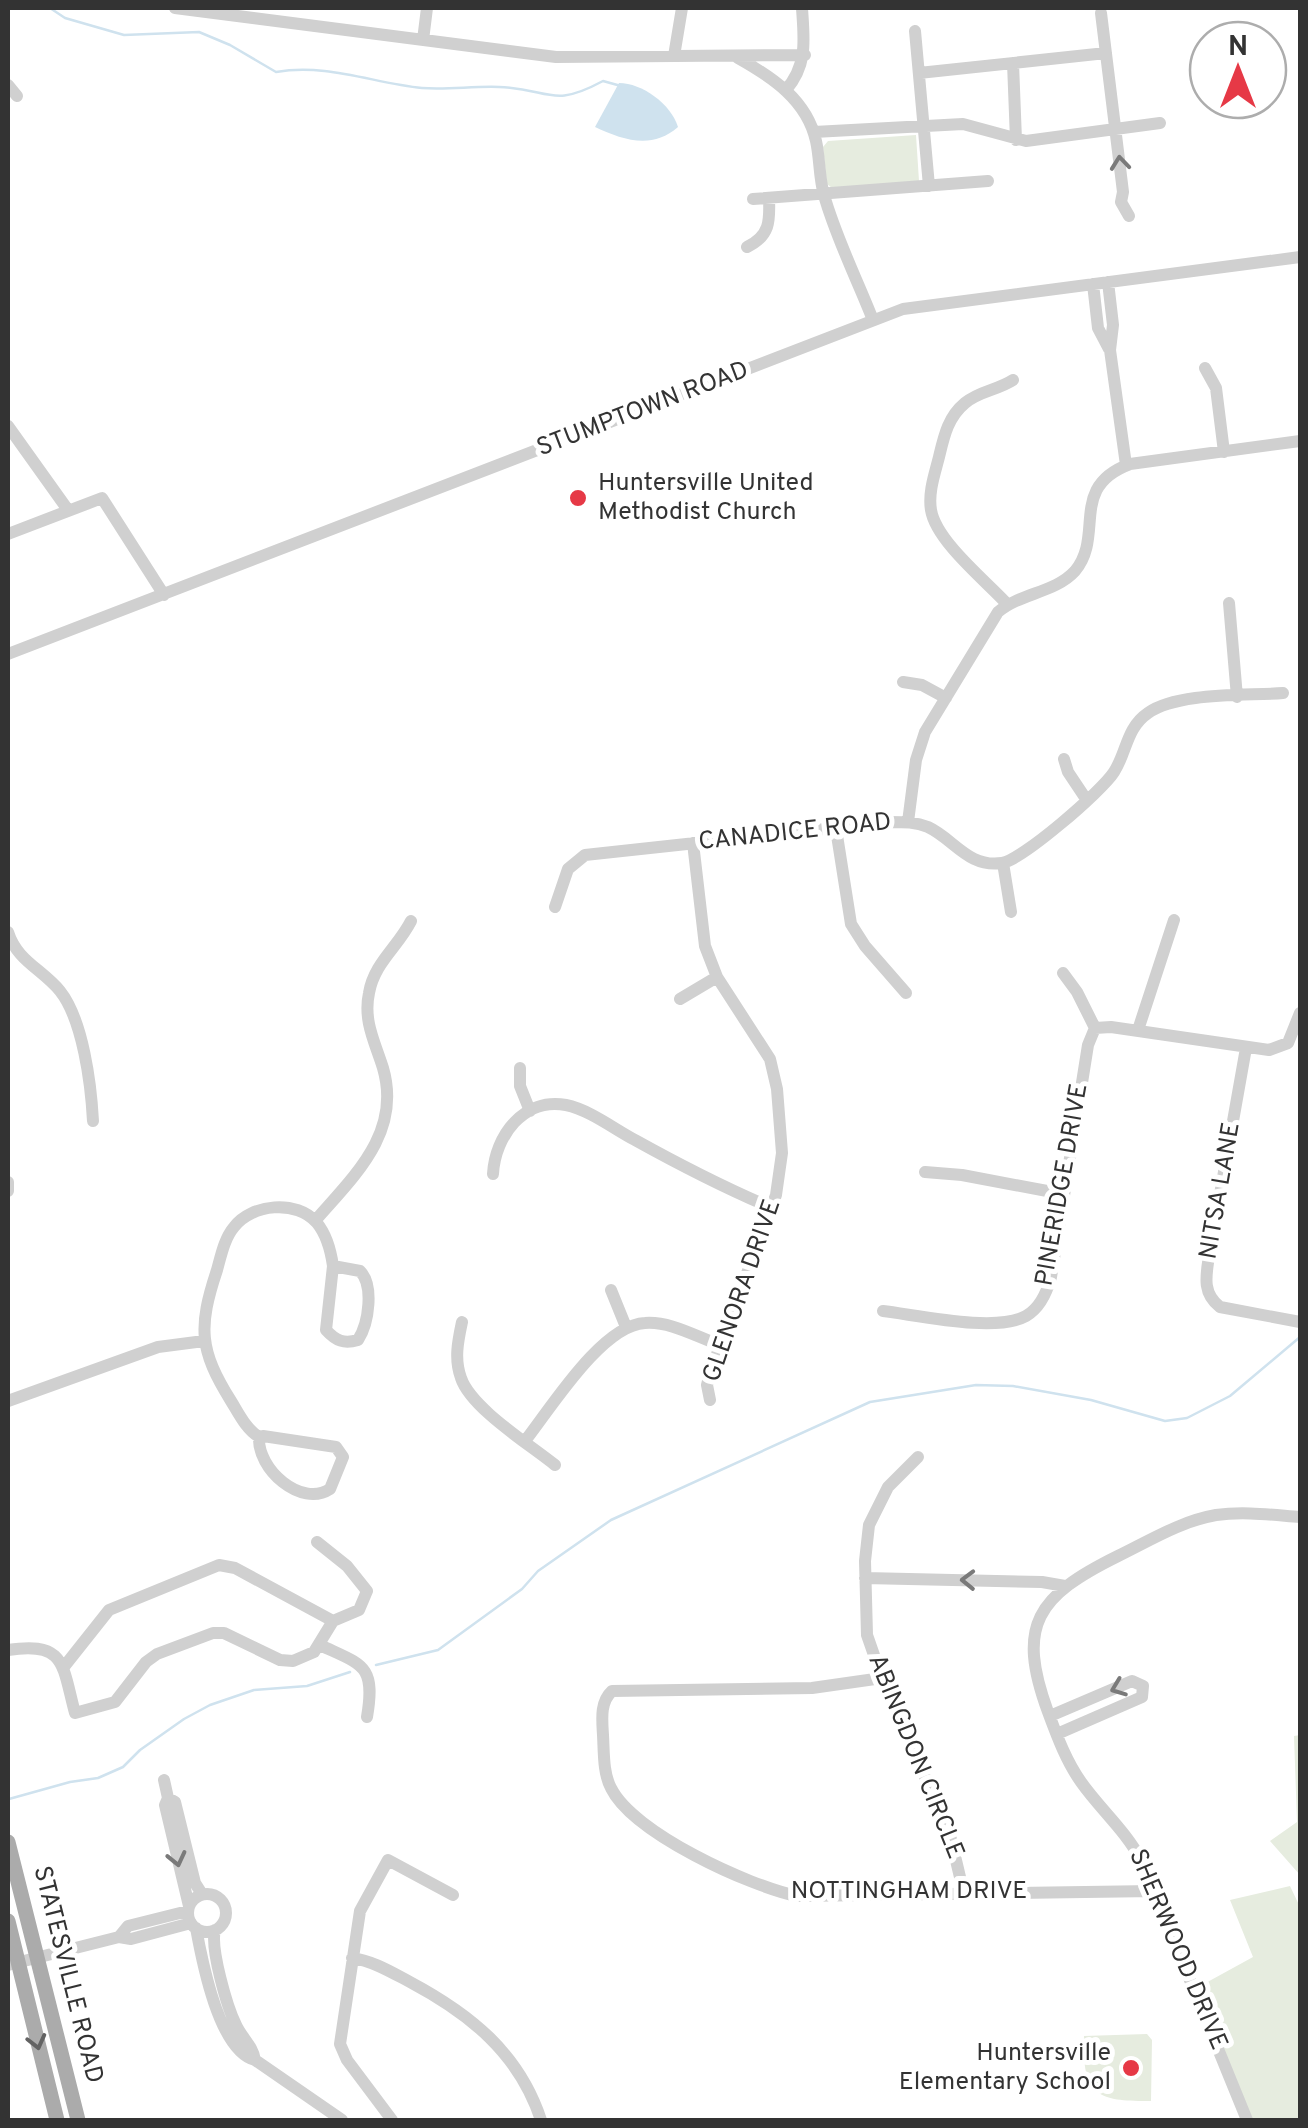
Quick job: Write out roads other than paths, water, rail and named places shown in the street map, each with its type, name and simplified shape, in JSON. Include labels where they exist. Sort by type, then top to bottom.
[{"type":"main road","name":"STATESVILLE ROAD","points":[[8,1842],[78,2120]]},
{"type":"main road","name":"STATESVILLE ROAD","points":[[8,1921],[12,1964],[57,2120]]},
{"type":"street","points":[[175,8],[247,13],[556,56],[804,55]]},
{"type":"street","points":[[422,40],[427,8]]},
{"type":"street","points":[[674,56],[682,8]]},
{"type":"street","points":[[786,90],[799,74],[804,55],[802,8]]},
{"type":"street","points":[[1102,13],[1121,198],[1130,216]]},
{"type":"street","points":[[915,31],[929,186]]},
{"type":"street","points":[[919,74],[1106,53]]},
{"type":"street","points":[[735,56],[773,78],[802,108],[814,132],[824,194],[873,320]]},
{"type":"street","points":[[1013,63],[1016,140]]},
{"type":"street","points":[[814,132],[969,124],[1016,140],[1160,124]]},
{"type":"street","points":[[752,199],[988,181]]},
{"type":"street","points":[[747,247],[766,233],[770,222],[769,198]]},
{"type":"street","name":"STUMPTOWN ROAD","points":[[8,654],[873,320],[922,306],[1300,257]]},
{"type":"street","points":[[1100,283],[1098,328],[1110,350],[1126,465]]},
{"type":"street","points":[[1204,368],[1215,383],[1224,452]]},
{"type":"street","points":[[1008,604],[945,538],[934,520],[930,498],[945,432],[955,412],[972,398],[1014,380]]},
{"type":"street","points":[[8,426],[68,510]]},
{"type":"street","points":[[908,822],[920,746],[990,621],[1008,604],[1057,584],[1074,572],[1087,542],[1094,494],[1110,476],[1126,465],[1300,441]]},
{"type":"street","points":[[8,534],[102,498],[164,595]]},
{"type":"street","points":[[1229,603],[1237,696]]},
{"type":"street","points":[[903,682],[922,685],[946,698]]},
{"type":"street","points":[[1011,912],[1003,863],[1028,850],[1115,771],[1129,734],[1147,713],[1170,702],[1284,692]]},
{"type":"street","points":[[1064,758],[1086,799]]},
{"type":"street","name":"CANADICE ROAD","points":[[556,907],[563,878],[579,858],[836,828],[908,822],[930,828],[976,861],[1003,863]]},
{"type":"street","points":[[836,828],[851,924],[864,946],[906,993]]},
{"type":"street","name":"GLENORA DRIVE","points":[[693,843],[705,946],[717,977],[773,1066],[782,1152],[780,1182],[772,1208],[707,1385],[710,1400]]},
{"type":"street","points":[[1138,1030],[1174,920]]},
{"type":"street","points":[[315,1221],[374,1152],[383,1130],[387,1083],[367,1020],[368,994],[376,970],[411,921]]},
{"type":"street","points":[[8,932],[18,954],[56,986],[74,1015],[93,1121]]},
{"type":"street","points":[[1063,973],[1096,1028],[1275,1049],[1288,1043],[1300,1013]]},
{"type":"street","points":[[680,999],[717,977]]},
{"type":"street","name":"PINERIDGE DRIVE","points":[[883,1311],[1011,1322],[1025,1317],[1038,1305],[1048,1287],[1088,1044],[1096,1028]]},
{"type":"street","name":"NITSA LANE","points":[[1246,1048],[1208,1256],[1206,1288],[1220,1307],[1300,1322]]},
{"type":"street","points":[[520,1068],[520,1086],[530,1111]]},
{"type":"street","points":[[492,1174],[497,1145],[510,1126],[530,1111],[555,1104],[579,1110],[703,1177],[772,1208]]},
{"type":"street","points":[[925,1172],[1064,1194]]},
{"type":"street","points":[[8,1182],[8,1191]]},
{"type":"street","points":[[259,1438],[283,1437],[336,1447],[343,1457],[330,1489],[313,1496],[294,1491],[268,1465],[259,1438],[245,1424],[213,1373],[204,1342],[207,1300],[232,1229],[248,1214],[270,1208],[296,1211],[315,1221],[333,1266],[326,1330],[338,1340],[352,1342],[358,1340],[365,1328],[368,1282],[360,1271],[333,1266]]},
{"type":"street","points":[[611,1290],[626,1327]]},
{"type":"street","points":[[462,1322],[457,1360],[463,1384],[475,1400],[555,1465]]},
{"type":"street","points":[[525,1440],[596,1351],[626,1327],[655,1323],[720,1345]]},
{"type":"street","points":[[8,1401],[158,1347],[204,1342]]},
{"type":"street","name":"ABINGDON CIRCLE","points":[[918,1458],[893,1480],[874,1508],[866,1540],[867,1636],[950,1835],[964,1894]]},
{"type":"street","name":"SHERWOOD DRIVE","points":[[1248,2120],[1134,1846],[1076,1774],[1057,1734],[1034,1664],[1033,1639],[1040,1616],[1065,1586],[1146,1542],[1202,1518],[1236,1514],[1300,1517]]},
{"type":"street","points":[[8,1650],[36,1646],[47,1650],[63,1668],[75,1713],[115,1702],[146,1662],[157,1654],[213,1633],[224,1633],[280,1660],[304,1658],[320,1644],[333,1620],[359,1610],[368,1591],[347,1566],[317,1542]]},
{"type":"street","points":[[63,1668],[109,1610],[219,1566],[235,1568],[333,1620]]},
{"type":"street","points":[[865,1578],[1042,1582],[1065,1586]]},
{"type":"street","points":[[320,1644],[365,1668],[370,1684],[367,1717]]},
{"type":"street","name":"NOTTINGHAM DRIVE","points":[[882,1678],[829,1687],[616,1690],[607,1695],[604,1704],[603,1731],[611,1788],[633,1816],[701,1857],[756,1886],[797,1896],[1154,1891]]},
{"type":"street","points":[[1050,1716],[1132,1681],[1143,1686],[1142,1698],[1057,1734]]},
{"type":"street","points":[[164,1780],[168,1798],[165,1806],[191,1917],[224,2028],[245,2058],[254,2060],[342,2120]]},
{"type":"street","points":[[168,1798],[175,1802],[195,1883],[202,1894],[219,1897],[226,1908],[226,1918],[215,1930],[213,1942],[231,2011],[253,2050],[254,2060]]},
{"type":"street","points":[[392,2120],[342,2050],[340,2035],[362,1905],[388,1860],[453,1895]]},
{"type":"street","points":[[191,1917],[202,1894]]},
{"type":"street","points":[[12,1964],[119,1937],[128,1926],[191,1917],[215,1930]]},
{"type":"street","points":[[352,1958],[382,1967],[477,2023],[518,2072],[541,2120]]},
{"type":"water","points":[[619,83],[654,96],[669,110],[678,127],[648,141],[627,139],[595,127]]},
{"type":"waterway","points":[[50,8],[65,18],[124,35],[199,32],[276,72],[313,70],[422,88],[499,87],[561,96],[603,81],[621,86]]},
{"type":"waterway","points":[[376,1665],[438,1650],[522,1589],[538,1571],[611,1520],[870,1402],[976,1385],[1013,1386],[1091,1400],[1165,1421],[1187,1418],[1230,1396],[1300,1337]]},
{"type":"waterway","points":[[9,1799],[98,1778],[123,1767],[140,1750],[210,1705],[254,1690],[307,1686],[350,1672]]},
{"type":"place","name":"Huntersville United Methodist Church","points":[[578,498]]},
{"type":"place","name":"Huntersville Elementary School","points":[[1131,2068]]}]
